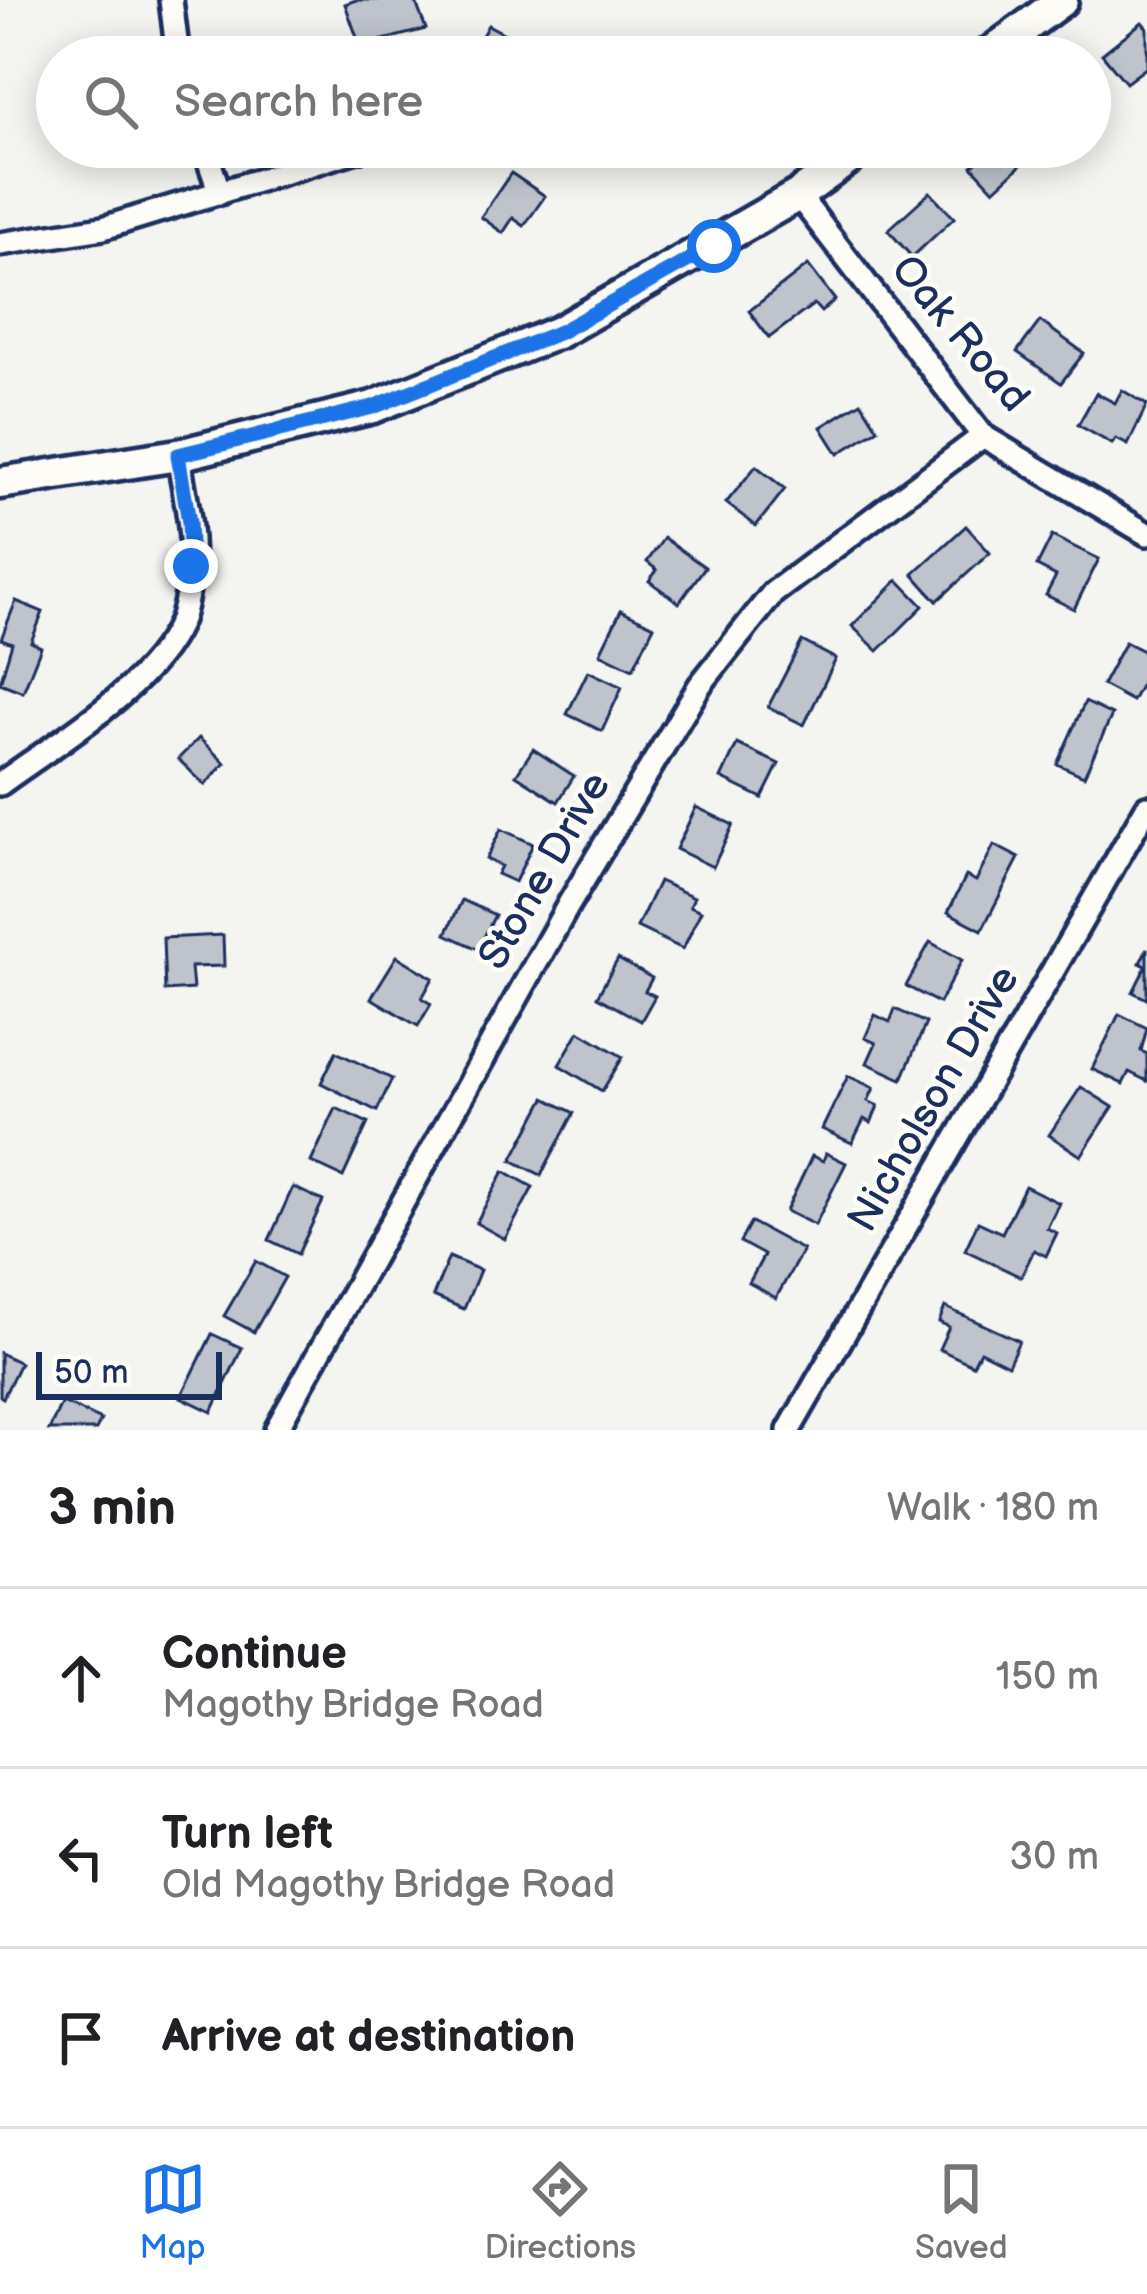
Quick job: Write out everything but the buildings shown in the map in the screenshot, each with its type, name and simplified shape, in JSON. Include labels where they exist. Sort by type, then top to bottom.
[{"type":"main road","points":[[1013,36],[1062,0]]},
{"type":"main road","points":[[0,483],[178,455],[373,407],[560,332],[798,195],[836,168]]},
{"type":"street","points":[[171,0],[175,36]]},
{"type":"street","points":[[211,168],[220,193]]},
{"type":"street","points":[[0,244],[103,228],[300,168]]},
{"type":"street","name":"Oak Road","points":[[798,195],[983,436],[1147,534]]},
{"type":"street","name":"Stone Drive","points":[[276,1430],[569,904],[700,685],[773,593],[983,436]]},
{"type":"street","points":[[0,784],[131,686],[164,650],[182,619],[191,566],[178,455]]},
{"type":"street","name":"Nicholson Drive","points":[[789,1430],[1147,807]]},
{"type":"route","points":[[191,566],[178,455],[373,407],[560,332],[714,246]]}]
